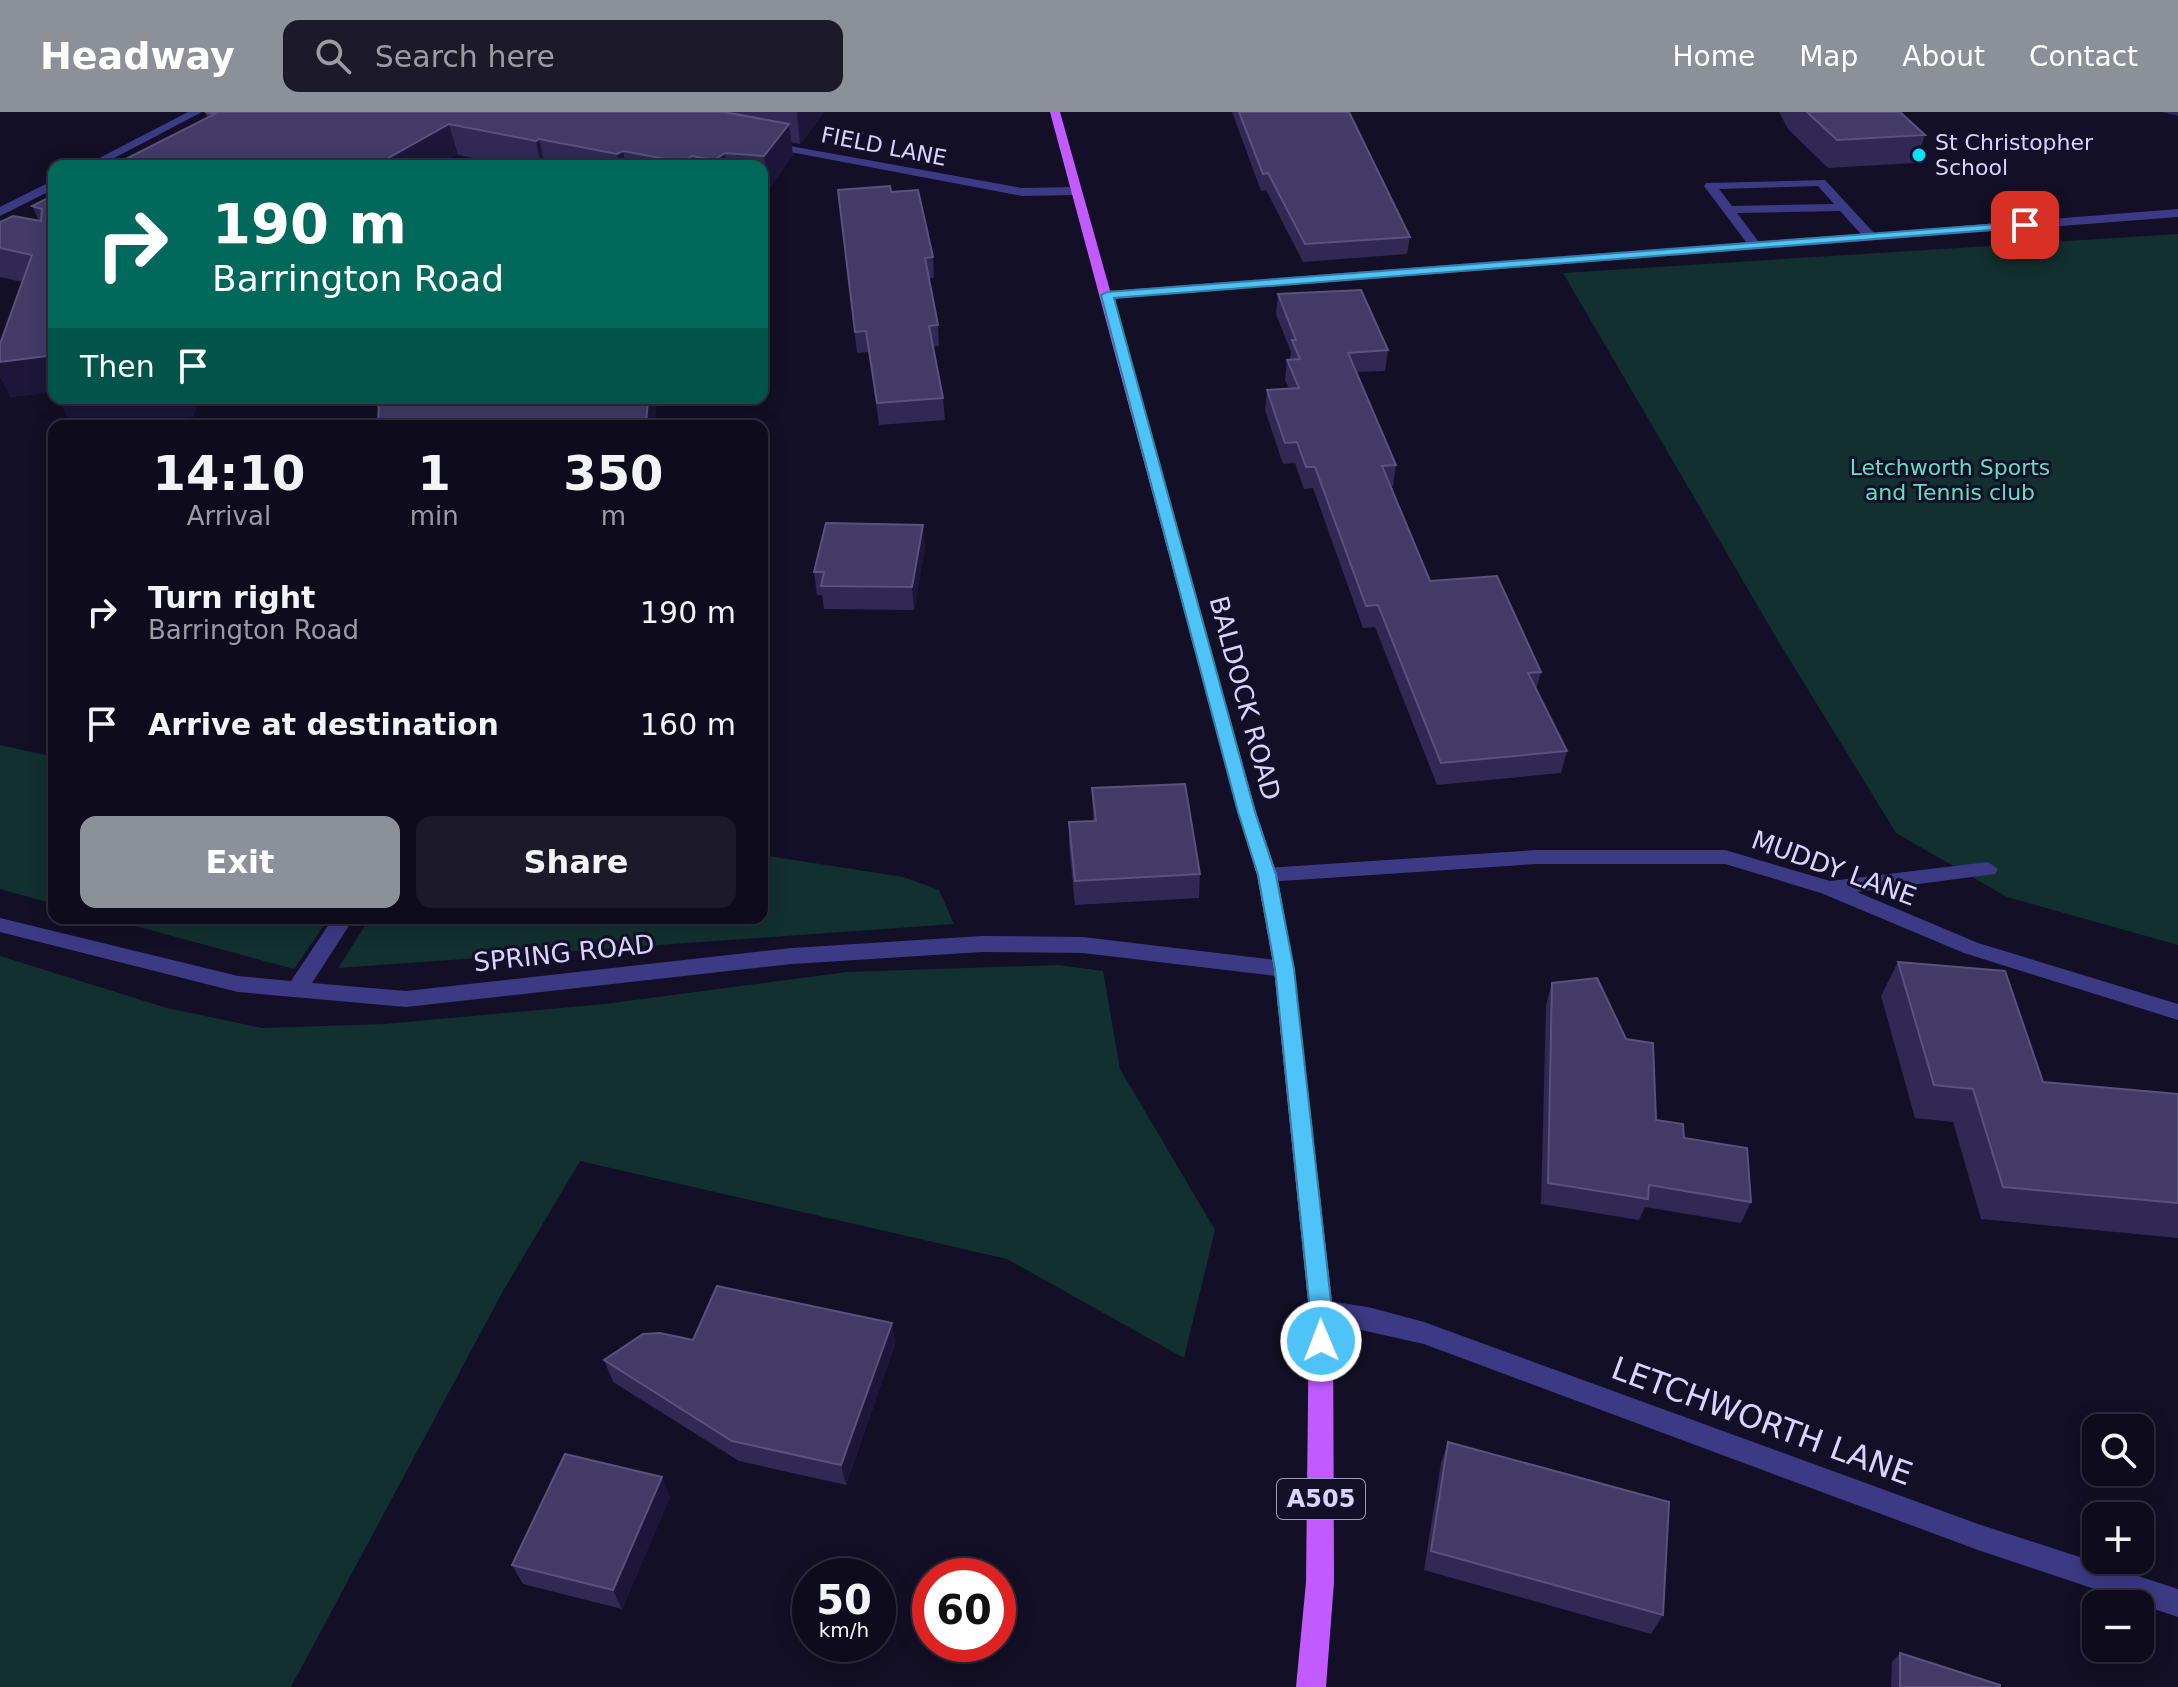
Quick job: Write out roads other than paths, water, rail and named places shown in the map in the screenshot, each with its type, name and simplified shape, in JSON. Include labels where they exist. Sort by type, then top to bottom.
[{"type":"main road","name":"BALDOCK ROAD","points":[[1055,112],[1247,812],[1267,875],[1284,969],[1321,1311]]},
{"type":"main road","name":"A505","points":[[1311,1687],[1320,1582],[1321,1311]]},
{"type":"street","points":[[102,160],[197,112]]},
{"type":"street","name":"FIELD LANE","points":[[760,143],[1022,192],[1075,191]]},
{"type":"street","points":[[1756,247],[1710,186],[1821,182],[1871,237]]},
{"type":"street","points":[[0,212],[48,187]]},
{"type":"street","points":[[1728,210],[1844,207]]},
{"type":"street","points":[[1107,295],[2178,213]]},
{"type":"street","name":"MUDDY LANE","points":[[1267,875],[1537,857],[1725,857],[1828,888],[1971,948],[2178,1012]]},
{"type":"street","points":[[1828,888],[1988,869]]},
{"type":"street","points":[[297,989],[340,924]]},
{"type":"street","name":"SPRING ROAD","points":[[0,925],[238,984],[406,999],[792,956],[982,944],[1083,945],[1284,969]]},
{"type":"street","name":"LETCHWORTH LANE","points":[[1321,1311],[1368,1318],[1424,1333],[1978,1537],[2178,1603]]},
{"type":"place","name":"St Christopher School","points":[[1919,155]]},
{"type":"park label","name":"Letchworth Sports and Tennis club","points":[[1950,480]]}]
